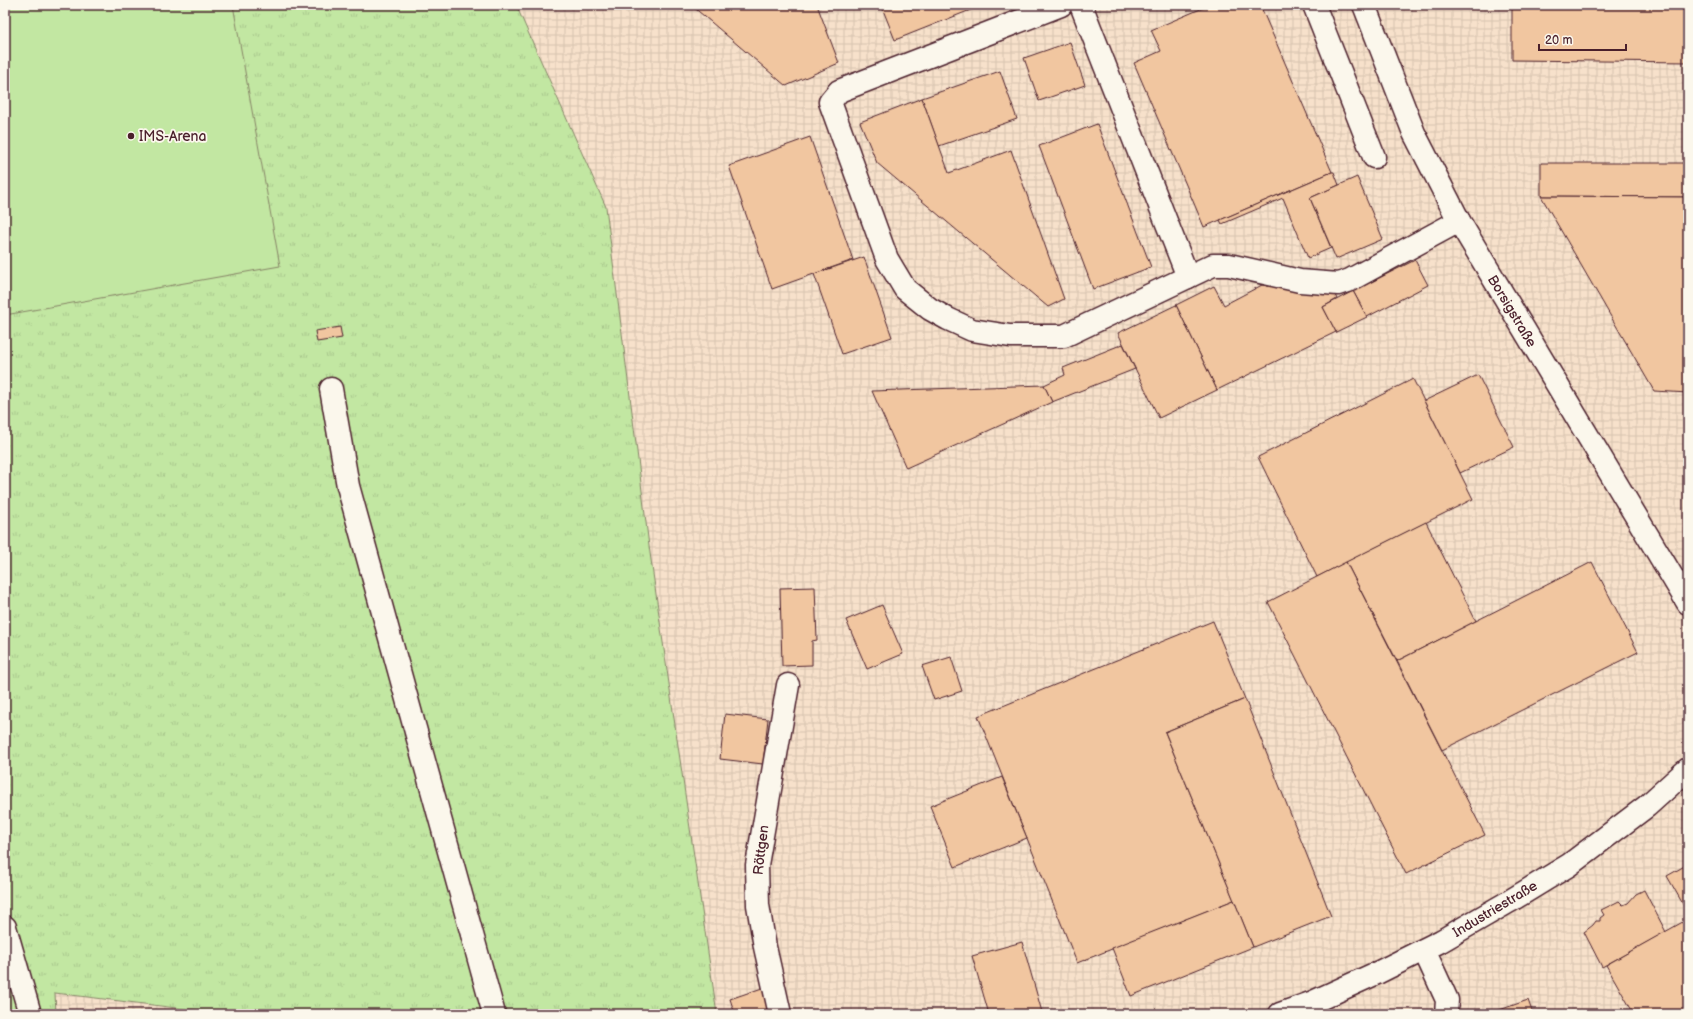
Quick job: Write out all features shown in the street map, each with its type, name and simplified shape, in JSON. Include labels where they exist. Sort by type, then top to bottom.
[{"type":"street","points":[[1061,5],[839,91],[830,102],[886,260],[904,289],[930,309],[948,319],[972,330],[1010,336],[1064,336],[1213,265],[1229,265],[1300,281],[1338,284],[1350,280],[1458,221]]},
{"type":"street","points":[[1081,5],[1188,277]]},
{"type":"street","points":[[1314,5],[1374,157]]},
{"type":"street","name":"Borsigstraße","points":[[1364,5],[1414,133],[1458,221],[1688,603]]},
{"type":"street","points":[[331,389],[348,486],[494,1014]]},
{"type":"street","name":"Röttgen","points":[[780,1014],[765,947],[758,905],[757,865],[788,685]]},
{"type":"street","name":"Industriestraße","points":[[1280,1014],[1313,1002],[1424,950],[1510,901],[1569,865],[1647,806],[1688,769]]},
{"type":"street","points":[[5,927],[30,1014]]},
{"type":"street","points":[[1424,950],[1447,1000],[1446,1014]]},
{"type":"shaded area","points":[[516,5],[1688,5],[1688,1014],[717,1014],[649,546],[606,207]]},
{"type":"shaded area","points":[[54,993],[225,1014],[56,1014]]},
{"type":"green space","points":[[5,5],[516,5],[606,207],[649,546],[717,1014],[225,1014],[55,993],[56,1014],[5,1014]]},
{"type":"green space","name":"IMS-Arena","points":[[5,5],[233,5],[280,266],[5,315]]},
{"type":"building","points":[[691,5],[817,5],[839,63],[786,86]]},
{"type":"building","points":[[881,5],[983,5],[895,40]]},
{"type":"building","points":[[1210,5],[1260,5],[1332,172],[1204,227],[1134,63],[1161,51],[1151,30]]},
{"type":"building","points":[[1512,5],[1688,5],[1688,62],[1512,60]]},
{"type":"building","points":[[1070,42],[1085,85],[1039,101],[1024,58]]},
{"type":"building","points":[[1000,71],[1017,119],[939,146],[922,98]]},
{"type":"building","points":[[922,98],[949,173],[1011,150],[1064,299],[1048,307],[877,163],[860,122]]},
{"type":"building","points":[[1097,124],[1151,267],[1093,289],[1039,146]]},
{"type":"building","points":[[810,137],[853,260],[772,289],[729,166]]},
{"type":"building","points":[[1541,163],[1688,163],[1688,197],[1541,196]]},
{"type":"building","points":[[1334,172],[1339,185],[1310,198],[1331,248],[1308,258],[1283,198],[1222,224],[1220,220]]},
{"type":"building","points":[[1357,177],[1383,239],[1336,259],[1310,198]]},
{"type":"building","points":[[1541,196],[1688,197],[1688,393],[1654,391]]},
{"type":"building","points":[[864,257],[892,337],[842,354],[814,274]]},
{"type":"building","points":[[1415,260],[1428,285],[1367,317],[1353,291]]},
{"type":"building","points":[[1262,285],[1316,293],[1332,289],[1337,299],[1323,307],[1336,332],[1217,390],[1176,305],[1214,286],[1224,305]]},
{"type":"building","points":[[1353,291],[1367,317],[1336,332],[1323,307]]},
{"type":"building","points":[[1176,305],[1217,390],[1159,418],[1118,333]]},
{"type":"building","points":[[340,327],[342,338],[317,342],[315,331]]},
{"type":"building","points":[[1123,344],[1135,369],[1052,402],[1044,385],[1065,375],[1063,368]]},
{"type":"building","points":[[1478,375],[1514,447],[1460,473],[1424,401]]},
{"type":"building","points":[[1413,379],[1473,499],[1317,577],[1258,457]]},
{"type":"building","points":[[1044,385],[1052,402],[906,468],[872,391]]},
{"type":"building","points":[[1426,522],[1476,621],[1397,661],[1346,562]]},
{"type":"building","points":[[1346,562],[1485,835],[1406,874],[1268,602]]},
{"type":"building","points":[[1592,562],[1638,652],[1442,750],[1397,661]]},
{"type":"building","points":[[815,587],[817,640],[812,641],[812,665],[782,666],[780,588]]},
{"type":"building","points":[[882,605],[903,654],[867,669],[846,620]]},
{"type":"building","points":[[1213,621],[1245,699],[1165,732],[1234,900],[1077,963],[978,716]]},
{"type":"building","points":[[951,657],[962,691],[934,700],[922,666]]},
{"type":"building","points":[[1245,699],[1331,916],[1253,947],[1165,732]]},
{"type":"building","points":[[725,714],[768,719],[763,764],[720,759]]},
{"type":"building","points":[[1002,777],[1027,838],[955,867],[930,806]]},
{"type":"building","points":[[1688,864],[1688,913],[1667,876]]},
{"type":"building","points":[[1644,890],[1666,932],[1602,967],[1584,932],[1596,921],[1600,921],[1600,918],[1604,915],[1601,910],[1619,901],[1623,905],[1628,903],[1636,894]]},
{"type":"building","points":[[1234,900],[1253,947],[1131,996],[1112,948]]},
{"type":"building","points":[[1688,919],[1688,1014],[1634,1014],[1606,965]]},
{"type":"building","points":[[1022,942],[1042,1012],[1034,1014],[989,1014],[972,956]]},
{"type":"building","points":[[765,987],[774,1012],[768,1014],[735,1014],[730,999]]},
{"type":"building","points":[[1528,1000],[1533,1014],[1488,1014]]},
{"type":"place","name":"IMS-Arena","points":[[131,136]]}]
